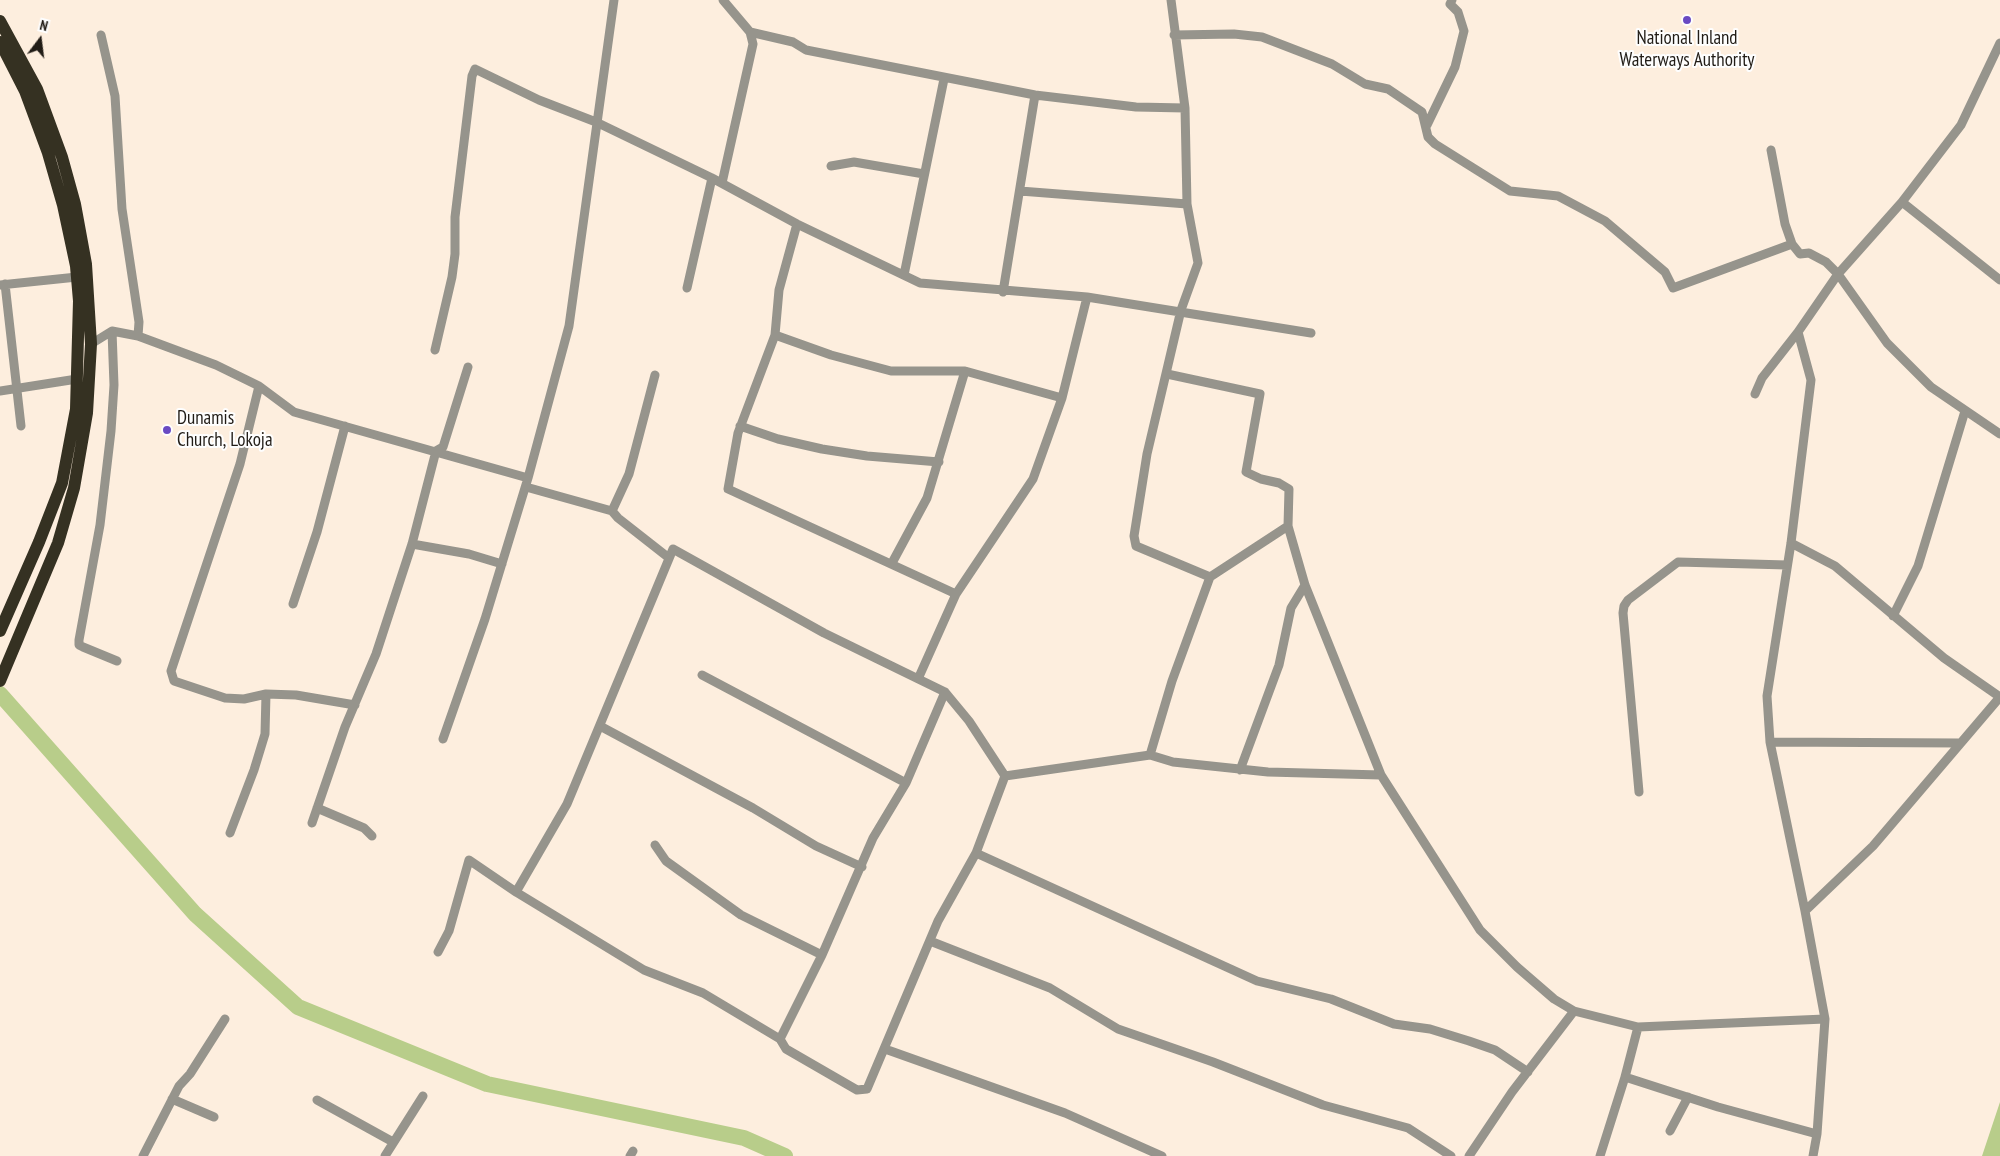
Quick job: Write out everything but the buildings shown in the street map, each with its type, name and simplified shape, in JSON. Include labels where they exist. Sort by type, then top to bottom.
[{"type":"highway","points":[[0,21],[37,89],[64,205],[77,277],[79,301],[76,409],[62,483],[39,542],[0,631]]},
{"type":"highway","points":[[0,42],[43,119],[75,204],[85,256],[90,303],[91,344],[87,412],[74,488],[58,543],[0,681]]},
{"type":"street","points":[[444,739],[527,483],[569,326],[614,0]]},
{"type":"street","points":[[722,183],[753,44],[750,32],[723,0]]},
{"type":"street","points":[[1171,0],[1174,35],[1185,108],[1187,204],[1198,263],[1181,310],[1147,454],[1134,536],[1136,546],[1210,577]]},
{"type":"street","points":[[1427,126],[1455,67],[1464,32],[1458,12],[1450,4],[1452,0]]},
{"type":"street","points":[[750,32],[793,42],[806,50],[944,79],[1035,95],[1136,107],[1185,108]]},
{"type":"street","points":[[1174,35],[1234,34],[1262,37],[1332,64],[1365,84],[1388,89],[1422,112],[1427,126],[1428,137],[1435,144],[1510,191],[1558,196],[1605,221],[1665,272],[1673,288],[1792,244]]},
{"type":"street","points":[[101,35],[115,96],[122,209],[139,322],[138,336]]},
{"type":"street","points":[[1755,394],[1762,378],[1798,332],[1838,274],[1902,202],[1962,126],[2000,43]]},
{"type":"street","points":[[435,350],[452,277],[455,254],[455,217],[472,76],[475,69],[539,100],[596,122],[722,183],[797,224],[920,283],[1003,292],[1087,297],[1181,310],[1311,332]]},
{"type":"street","points":[[904,275],[944,79]]},
{"type":"street","points":[[1003,292],[1035,95]]},
{"type":"street","points":[[1770,150],[1786,224],[1792,244],[1800,254],[1809,253],[1826,262],[1838,274],[1887,343],[1931,387],[2000,434]]},
{"type":"street","points":[[831,166],[854,162],[924,174]]},
{"type":"street","points":[[687,288],[712,178]]},
{"type":"street","points":[[1020,191],[1187,204]]},
{"type":"street","points":[[1902,202],[2000,280]]},
{"type":"street","points":[[797,224],[779,290],[774,335],[740,426],[728,489],[956,594]]},
{"type":"street","points":[[22,426],[2,285],[77,277]]},
{"type":"street","points":[[918,679],[956,594],[1033,479],[1062,398],[1087,297]]},
{"type":"street","points":[[112,331],[114,385],[111,431],[100,524],[79,645],[117,661]]},
{"type":"street","points":[[91,344],[112,331],[138,336],[216,366],[259,386],[294,412],[436,451],[612,511],[618,518],[669,558]]},
{"type":"street","points":[[1798,332],[1811,380],[1791,543],[1768,696],[1770,742],[1825,1019],[1817,1134],[1813,1156]]},
{"type":"street","points":[[774,335],[831,355],[891,371],[965,371],[1062,398]]},
{"type":"street","points":[[312,824],[355,705],[376,654],[412,544],[436,451],[443,446],[468,367]]},
{"type":"street","points":[[892,563],[927,498],[965,371]]},
{"type":"street","points":[[1167,374],[1260,394],[1246,472],[1290,489],[1288,526],[1305,585],[1380,775],[1480,930],[1554,999],[1574,1011],[1638,1027],[1825,1019]]},
{"type":"street","points":[[612,511],[630,474],[655,376]]},
{"type":"street","points":[[0,391],[77,379]]},
{"type":"street","points":[[259,386],[240,464],[172,671],[174,681],[225,698],[244,699],[266,694],[306,696],[355,705]]},
{"type":"street","points":[[1893,616],[1918,566],[1965,410]]},
{"type":"street","points":[[294,604],[317,532],[345,426]]},
{"type":"street","points":[[740,426],[778,438],[822,448],[867,456],[939,462]]},
{"type":"street","points":[[1150,755],[1172,681],[1210,577],[1288,526]]},
{"type":"street","points":[[1791,543],[1834,566],[1944,658],[2000,697],[1873,846],[1805,911]]},
{"type":"street","points":[[412,544],[469,554],[502,564]]},
{"type":"street","points":[[516,892],[567,804],[673,549],[824,633],[945,692],[969,721],[1005,776]]},
{"type":"street","points":[[1639,792],[1623,613],[1624,606],[1678,562],[1787,566]]},
{"type":"street","points":[[1240,770],[1279,665],[1292,608],[1305,585]]},
{"type":"street","points":[[702,675],[906,783]]},
{"type":"street","points":[[780,1040],[822,955],[874,838],[906,783],[945,692]]},
{"type":"street","points":[[230,832],[254,770],[265,734],[266,694]]},
{"type":"street","points":[[600,726],[754,808],[816,846],[862,867]]},
{"type":"street","points":[[1770,742],[1959,743]]},
{"type":"street","points":[[1005,776],[1150,755],[1173,762],[1240,770],[1380,775]]},
{"type":"street","points":[[438,952],[449,931],[469,860],[516,892],[644,970],[703,993],[780,1040],[786,1049],[857,1090],[867,1089],[870,1086],[938,921],[976,853],[1005,776]]},
{"type":"street","points":[[317,808],[364,828],[372,836]]},
{"type":"street","points":[[655,845],[666,860],[718,900],[765,928],[822,955]]},
{"type":"street","points":[[976,853],[1257,981],[1331,999],[1394,1024],[1430,1029],[1469,1041],[1495,1050],[1528,1072]]},
{"type":"street","points":[[930,940],[1050,988],[1118,1029],[1213,1062],[1323,1105],[1408,1128],[1451,1156]]},
{"type":"street","points":[[1469,1156],[1512,1092],[1574,1011]]},
{"type":"street","points":[[143,1156],[172,1099],[225,1019]]},
{"type":"street","points":[[1600,1156],[1638,1027]]},
{"type":"street","points":[[885,1049],[1065,1113],[1162,1156]]},
{"type":"street","points":[[1624,1077],[1817,1134]]},
{"type":"street","points":[[385,1156],[423,1096]]},
{"type":"street","points":[[1670,1131],[1688,1097]]},
{"type":"street","points":[[172,1099],[214,1117]]},
{"type":"street","points":[[317,1100],[394,1142]]},
{"type":"shaded area","points":[[2000,1102],[2000,1156],[1982,1156]]},
{"type":"waterway","points":[[0,694],[195,914],[298,1007],[487,1084],[744,1138],[785,1156]]},
{"type":"place","name":"National Inland Waterways Authority","points":[[1687,20]]},
{"type":"place","name":"Dunamis Church, Lokoja","points":[[167,430]]}]
